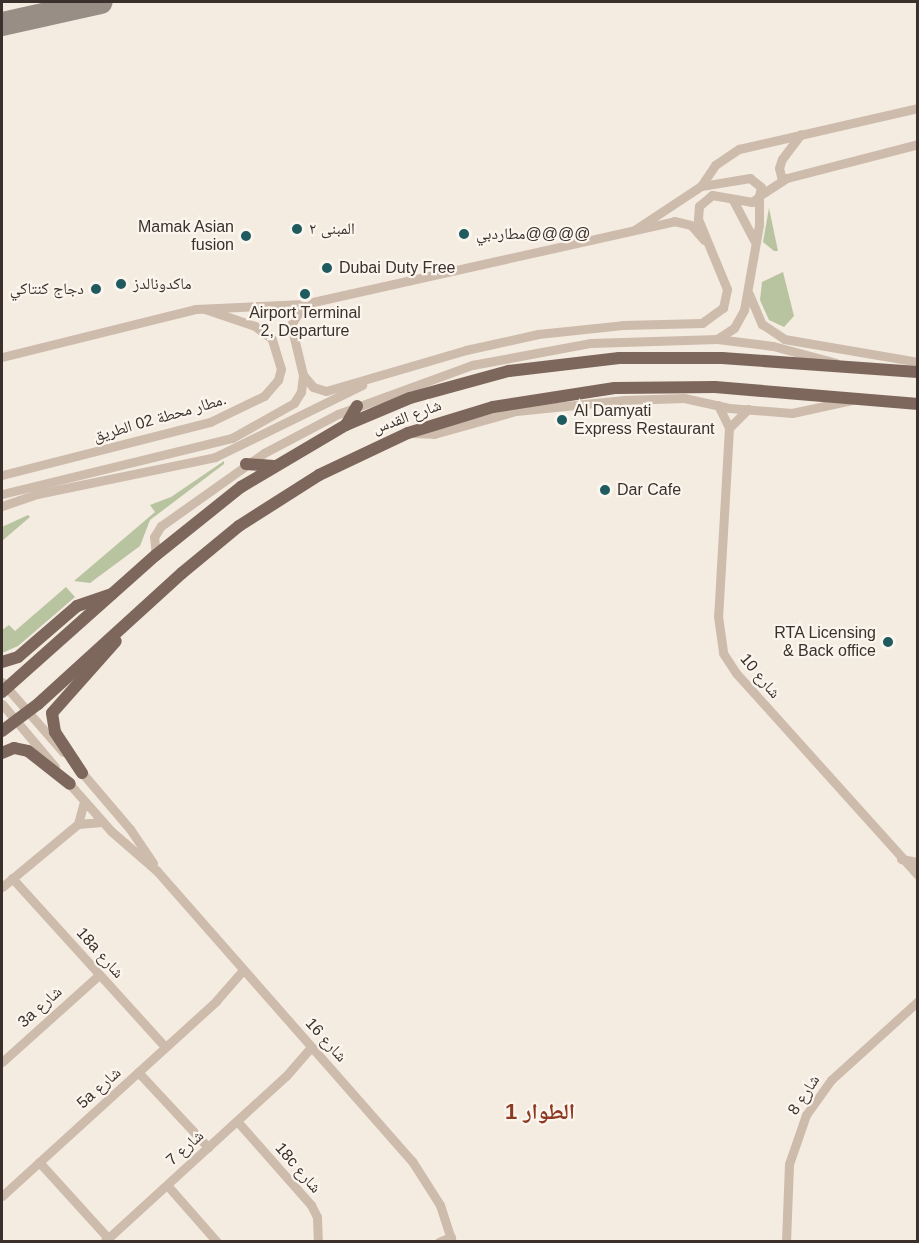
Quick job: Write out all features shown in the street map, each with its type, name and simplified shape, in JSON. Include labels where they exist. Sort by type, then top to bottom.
[{"type":"main road","name":"شارع القدس","points":[[3,687],[208,512],[273,466],[346,425],[442,388],[543,365],[688,356],[918,372]]},
{"type":"main road","name":"شارع القدس","points":[[2,731],[28,712],[210,549],[269,505],[363,451],[408,433],[493,407],[615,388],[715,387],[918,404]]},
{"type":"main road","points":[[346,425],[357,406]]},
{"type":"main road","points":[[246,464],[273,466]]},
{"type":"main road","points":[[2,662],[18,657],[77,606],[113,594]]},
{"type":"main road","points":[[82,773],[55,732],[52,713],[104,656],[126,624]]},
{"type":"main road","points":[[2,753],[14,748],[28,751],[70,784]]},
{"type":"street","points":[[636,229],[700,186],[715,165],[739,149],[918,108]]},
{"type":"street","points":[[782,180],[779,168],[801,134]]},
{"type":"street","points":[[304,304],[291,325],[303,375],[313,387],[326,391],[381,378],[466,350],[538,334],[706,322],[723,308],[727,289],[698,219],[699,206],[708,196],[748,203],[782,180],[867,151],[901,144],[918,144]]},
{"type":"street","points":[[700,186],[753,178],[761,187],[760,218],[754,240],[749,294],[738,324],[717,339]]},
{"type":"street","points":[[733,200],[754,240]]},
{"type":"street","points":[[2,357],[203,308],[304,304],[680,221],[695,229],[709,246]]},
{"type":"street","points":[[749,294],[759,319],[778,337],[830,350],[918,362]]},
{"type":"street","name":"مطار محطة 02 الطريق.","points":[[2,475],[210,422],[264,396],[278,380],[281,369],[273,339],[255,326],[203,308]]},
{"type":"street","points":[[156,555],[157,529],[246,464],[357,406],[425,379],[519,354],[608,342],[717,339],[773,346],[847,367]]},
{"type":"street","name":"مطار محطة 02 الطريق.","points":[[2,494],[232,438],[294,403],[301,392],[303,375]]},
{"type":"street","points":[[2,506],[38,494],[215,457],[381,378]]},
{"type":"street","points":[[408,433],[434,434],[516,411],[624,400],[684,398],[748,409],[802,412],[856,399]]},
{"type":"street","name":"شارع 10","points":[[718,405],[729,428],[719,604],[720,641],[729,663],[901,859],[918,875]]},
{"type":"street","points":[[729,428],[748,409]]},
{"type":"street","name":"شارع 16","points":[[3,687],[28,712],[130,829],[157,871]]},
{"type":"street","name":"شارع 16","points":[[2,704],[102,822],[157,871],[423,1175],[440,1205],[452,1239]]},
{"type":"street","points":[[78,824],[84,801]]},
{"type":"street","points":[[2,887],[78,824],[102,822]]},
{"type":"street","points":[[901,859],[918,862]]},
{"type":"street","name":"18a شارع","points":[[12,878],[165,1047]]},
{"type":"street","name":"5a شارع","points":[[2,1196],[246,973]]},
{"type":"street","name":"3a شارع","points":[[2,1062],[6,1053],[99,975]]},
{"type":"street","name":"شارع 8","points":[[786,1242],[789,1164],[806,1115],[831,1080],[918,1001]]},
{"type":"street","name":"شارع 7","points":[[106,1240],[314,1050]]},
{"type":"street","points":[[138,1072],[208,1147]]},
{"type":"street","name":"18c شارع","points":[[237,1121],[311,1205],[317,1217],[318,1242]]},
{"type":"street","points":[[39,1162],[106,1240]]},
{"type":"street","points":[[167,1185],[216,1242]]},
{"type":"street","points":[[439,1242],[452,1239]]},
{"type":"green space","points":[[769,208],[778,251],[774,251],[763,242]]},
{"type":"green space","points":[[783,272],[794,316],[784,327],[769,320],[760,300],[762,282]]},
{"type":"green space","points":[[224,461],[224,464],[150,520],[140,546],[90,583],[74,581],[155,512],[150,505],[171,497]]},
{"type":"green space","points":[[28,515],[30,517],[2,541],[2,527]]},
{"type":"green space","points":[[66,587],[75,597],[18,646],[2,653],[2,630],[9,625],[15,631]]},
{"type":"taxiway","points":[[2,24],[101,2]]},
{"type":"place","name":"المبنى ٢","points":[[297,229]]},
{"type":"place","name":"مطاردبي@@@@","points":[[464,234]]},
{"type":"place","name":"Mamak Asian fusion","points":[[246,236]]},
{"type":"place","name":"Dubai Duty Free","points":[[327,268]]},
{"type":"place","name":"ماكدونالدز","points":[[121,284]]},
{"type":"place","name":"دجاج كنتاكي","points":[[96,289]]},
{"type":"place","name":"Airport Terminal 2, Departure","points":[[305,294]]},
{"type":"place","name":"Al Damyati Express Restaurant","points":[[562,420]]},
{"type":"place","name":"Dar Cafe","points":[[605,490]]},
{"type":"place","name":"RTA Licensing & Back office","points":[[888,642]]},
{"type":"district","name":"الطوار 1","points":[[540,1112]]}]
